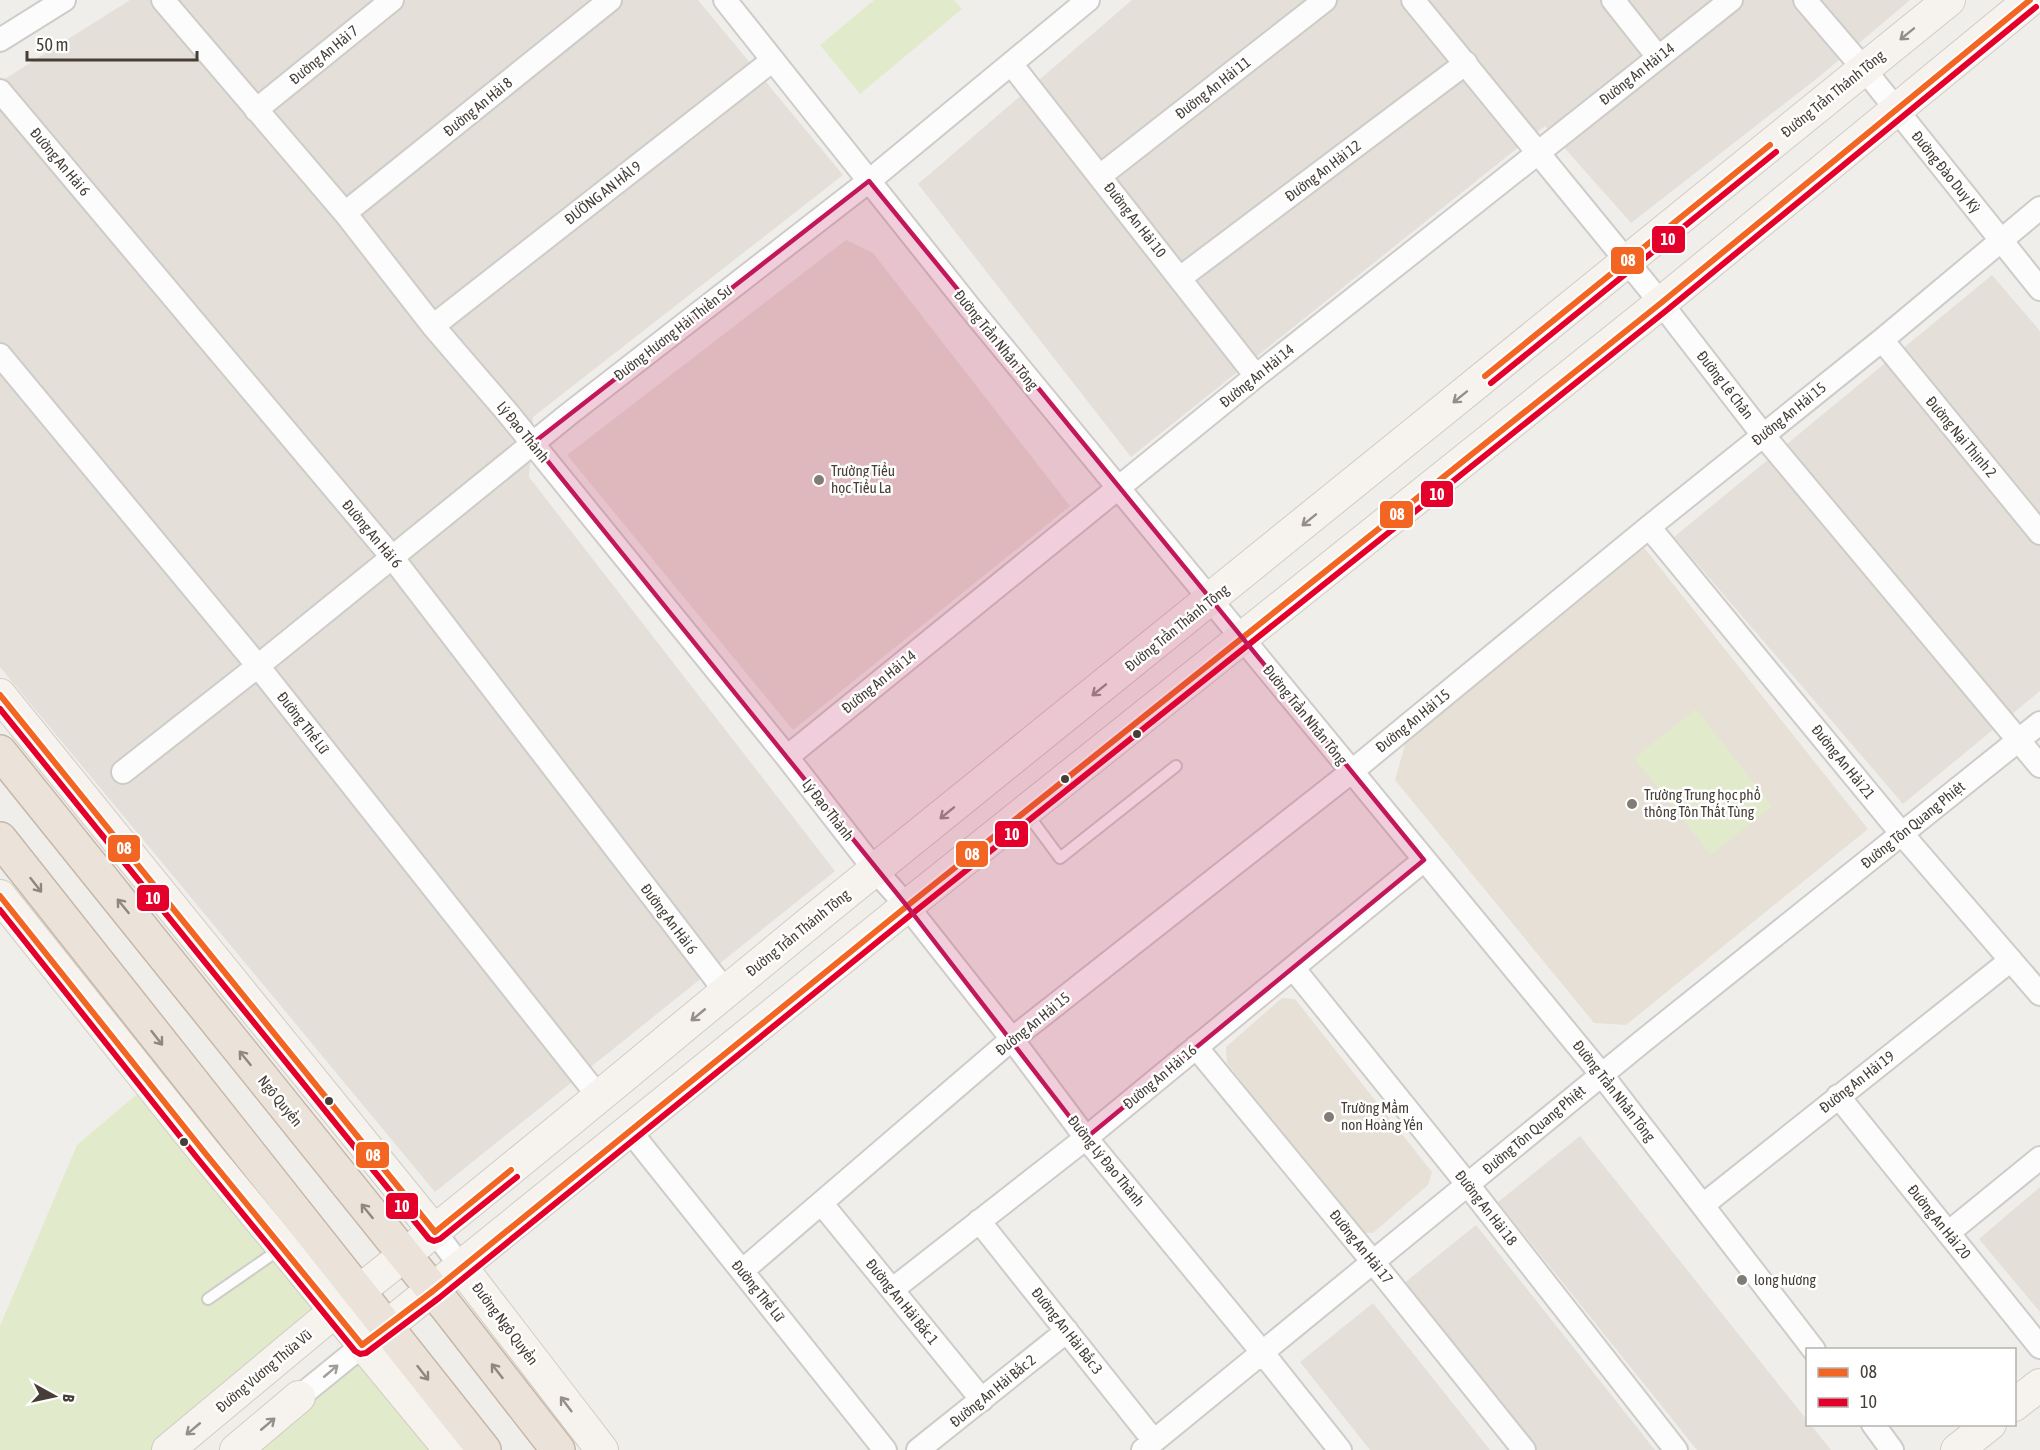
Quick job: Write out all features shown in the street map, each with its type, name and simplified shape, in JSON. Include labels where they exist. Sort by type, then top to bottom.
[{"type":"highway","name":"Ngô Quyền","points":[[0,752],[558,1450]]},
{"type":"highway","points":[[0,839],[374,1336],[484,1450]]},
{"type":"main road","name":"Đường Trần Thánh Tông","points":[[404,1256],[875,870],[1210,601],[1949,0]]},
{"type":"main road","points":[[450,1450],[374,1336],[462,1268],[907,906],[1661,303],[2030,0]]},
{"type":"main road","name":"Đường Ngô Quyền","points":[[0,695],[435,1232]]},
{"type":"main road","points":[[0,896],[283,1247],[347,1301]]},
{"type":"main road","name":"Đường Vương Thừa Vũ","points":[[168,1450],[404,1256]]},
{"type":"main road","name":"Đường Ngô Quyền","points":[[462,1268],[602,1450]]},
{"type":"main road","points":[[2016,1403],[2040,1385]]},
{"type":"main road","points":[[236,1450],[299,1397]]},
{"type":"main road","points":[[1957,1450],[1989,1426]]},
{"type":"street","points":[[0,40],[64,0]]},
{"type":"street","name":"Lý Đạo Thành","points":[[163,0],[345,213],[433,327],[532,443],[787,757],[875,870]]},
{"type":"street","name":"Đường An Hải 7","points":[[256,110],[392,0]]},
{"type":"street","name":"Đường An Hải 8","points":[[345,213],[610,0]]},
{"type":"street","name":"Đường Trần Nhân Tông","points":[[725,0],[914,239],[1602,1075],[1813,1348]]},
{"type":"street","name":"Đường Hương Hải Thiền Sư","points":[[123,772],[258,666],[532,443],[869,181],[1088,0]]},
{"type":"street","name":"Đường An Hải 11","points":[[1100,176],[1325,0]]},
{"type":"street","name":"Đường Lê Chân","points":[[1413,0],[1661,303],[1763,435],[2040,766]]},
{"type":"street","points":[[1613,0],[1658,57]]},
{"type":"street","name":"Đường An Hải 14","points":[[787,757],[1257,376],[1731,0]]},
{"type":"street","name":"Đường Đào Duy Kỳ","points":[[1805,0],[1864,69],[2040,289]]},
{"type":"street","name":"ĐƯỜNG AN HẢl 9","points":[[433,327],[773,60]]},
{"type":"street","name":"Đường An Hải 12","points":[[1180,278],[1466,63]]},
{"type":"street","name":"Đường An Hải 10","points":[[1012,64],[1257,376]]},
{"type":"street","name":"Đường An Hải 6","points":[[0,91],[392,557],[726,992]]},
{"type":"street","name":"Đường An Hải 15","points":[[742,1271],[1012,1040],[1351,772],[1649,527],[1882,340],[2040,208]]},
{"type":"street","name":"Đường Nại Thịnh 2","points":[[1882,340],[2040,533]]},
{"type":"street","name":"Đường Thế Lữ","points":[[0,354],[258,666],[599,1097]]},
{"type":"street","name":"Đường An Hải 21","points":[[1649,527],[1902,834],[2040,994]]},
{"type":"street","name":"Đường Tôn Quang Phiệt","points":[[1148,1445],[1602,1075],[2040,723]]},
{"type":"street","name":"Đường An Hải 16","points":[[893,1289],[1086,1138],[1424,860]]},
{"type":"street","name":"Đường Lý Đạo Thành","points":[[875,870],[907,906],[1086,1138],[1263,1352],[1340,1450]]},
{"type":"street","name":"Đường An Hải 19","points":[[1703,1205],[2011,960]]},
{"type":"street","name":"Đường An Hải 18","points":[[1293,968],[1468,1185],[1676,1450]]},
{"type":"street","name":"Đường An Hải 17","points":[[1196,1047],[1374,1262],[1524,1450]]},
{"type":"street","name":"Đường An Hải 20","points":[[1838,1096],[2040,1347]]},
{"type":"street","name":"Đường Thế Lữ","points":[[630,1131],[885,1450]]},
{"type":"street","points":[[1948,1233],[2040,1158]]},
{"type":"street","name":"Đường An Hải Bắc 1","points":[[822,1204],[982,1400]]},
{"type":"street","name":"Đường An Hải Bắc 3","points":[[979,1221],[1067,1331],[1148,1445]]},
{"type":"street","name":"Đường Ngô Quyền","points":[[435,1232],[462,1268]]},
{"type":"street","name":"Đường An Hải Bắc 2","points":[[918,1450],[1067,1331]]},
{"type":"street","points":[[299,1397],[374,1336]]},
{"type":"street","points":[[1873,1426],[1892,1450]]},
{"type":"lane","points":[[1026,812],[1060,858],[1176,766]]},
{"type":"lane","points":[[208,1299],[283,1247]]},
{"type":"highlighted area","points":[[869,181],[1424,860],[1086,1138],[907,906],[533,443]]},
{"type":"shaded area","points":[[130,0],[698,0],[843,175],[533,417],[529,477],[835,871],[435,1192],[0,667],[0,82]]},
{"type":"shaded area","points":[[1132,0],[1910,0],[1820,76],[1631,223],[1545,126],[1131,457],[918,184]]},
{"type":"shaded area","name":"Trường Tiểu học Tiểu La","points":[[846,240],[873,253],[1070,506],[793,730],[567,455]]},
{"type":"shaded area","points":[[1992,275],[2040,331],[2040,691],[1903,804],[1674,537]]},
{"type":"shaded area","name":"Trường Trung học phổ thông Tôn Thất Tùng","points":[[1642,545],[1868,829],[1626,1025],[1594,1023],[1395,780],[1406,741]]},
{"type":"shaded area","name":"Trường Mầm non Hoàng Yến","points":[[1282,998],[1295,999],[1432,1172],[1428,1185],[1373,1233],[1362,1233],[1227,1063],[1226,1047]]},
{"type":"shaded area","points":[[1580,1136],[1806,1419],[1806,1426],[1812,1426],[1831,1450],[1697,1450],[1498,1202]]},
{"type":"shaded area","points":[[2040,1187],[2040,1312],[1979,1239]]},
{"type":"shaded area","points":[[1476,1225],[1655,1450],[1535,1450],[1403,1284]]},
{"type":"shaded area","points":[[1373,1303],[1490,1450],[1370,1450],[1300,1362]]},
{"type":"green space","points":[[874,0],[954,0],[962,9],[860,94],[820,45]]},
{"type":"green space","points":[[1696,709],[1772,806],[1711,855],[1634,758]]},
{"type":"green space","points":[[150,1083],[335,1311],[167,1450],[0,1450],[0,1326],[77,1145]]},
{"type":"green space","points":[[362,1345],[447,1450],[236,1450]]},
{"type":"transit line","name":"08","points":[[0,896],[362,1345],[433,1291],[907,906],[1661,303],[2030,0]]},
{"type":"transit line","name":"10","points":[[0,910],[198,1159],[355,1351],[360,1354],[366,1353],[439,1298],[913,913],[1667,310],[2036,7]]},
{"type":"transit line","name":"08","points":[[1485,376],[1770,145]]},
{"type":"transit line","name":"10","points":[[1491,383],[1776,152]]},
{"type":"transit line","name":"08","points":[[0,695],[435,1232],[511,1170]]},
{"type":"transit line","name":"10","points":[[0,709],[429,1239],[434,1241],[440,1239],[517,1177]]},
{"type":"place","name":"Trường Tiểu học Tiểu La","points":[[819,480]]},
{"type":"place","name":"Trường Trung học phổ thông Tôn Thất Tùng","points":[[1632,804]]},
{"type":"place","name":"Trường Mầm non Hoàng Yến","points":[[1329,1117]]},
{"type":"place","name":"long hương","points":[[1742,1280]]}]
